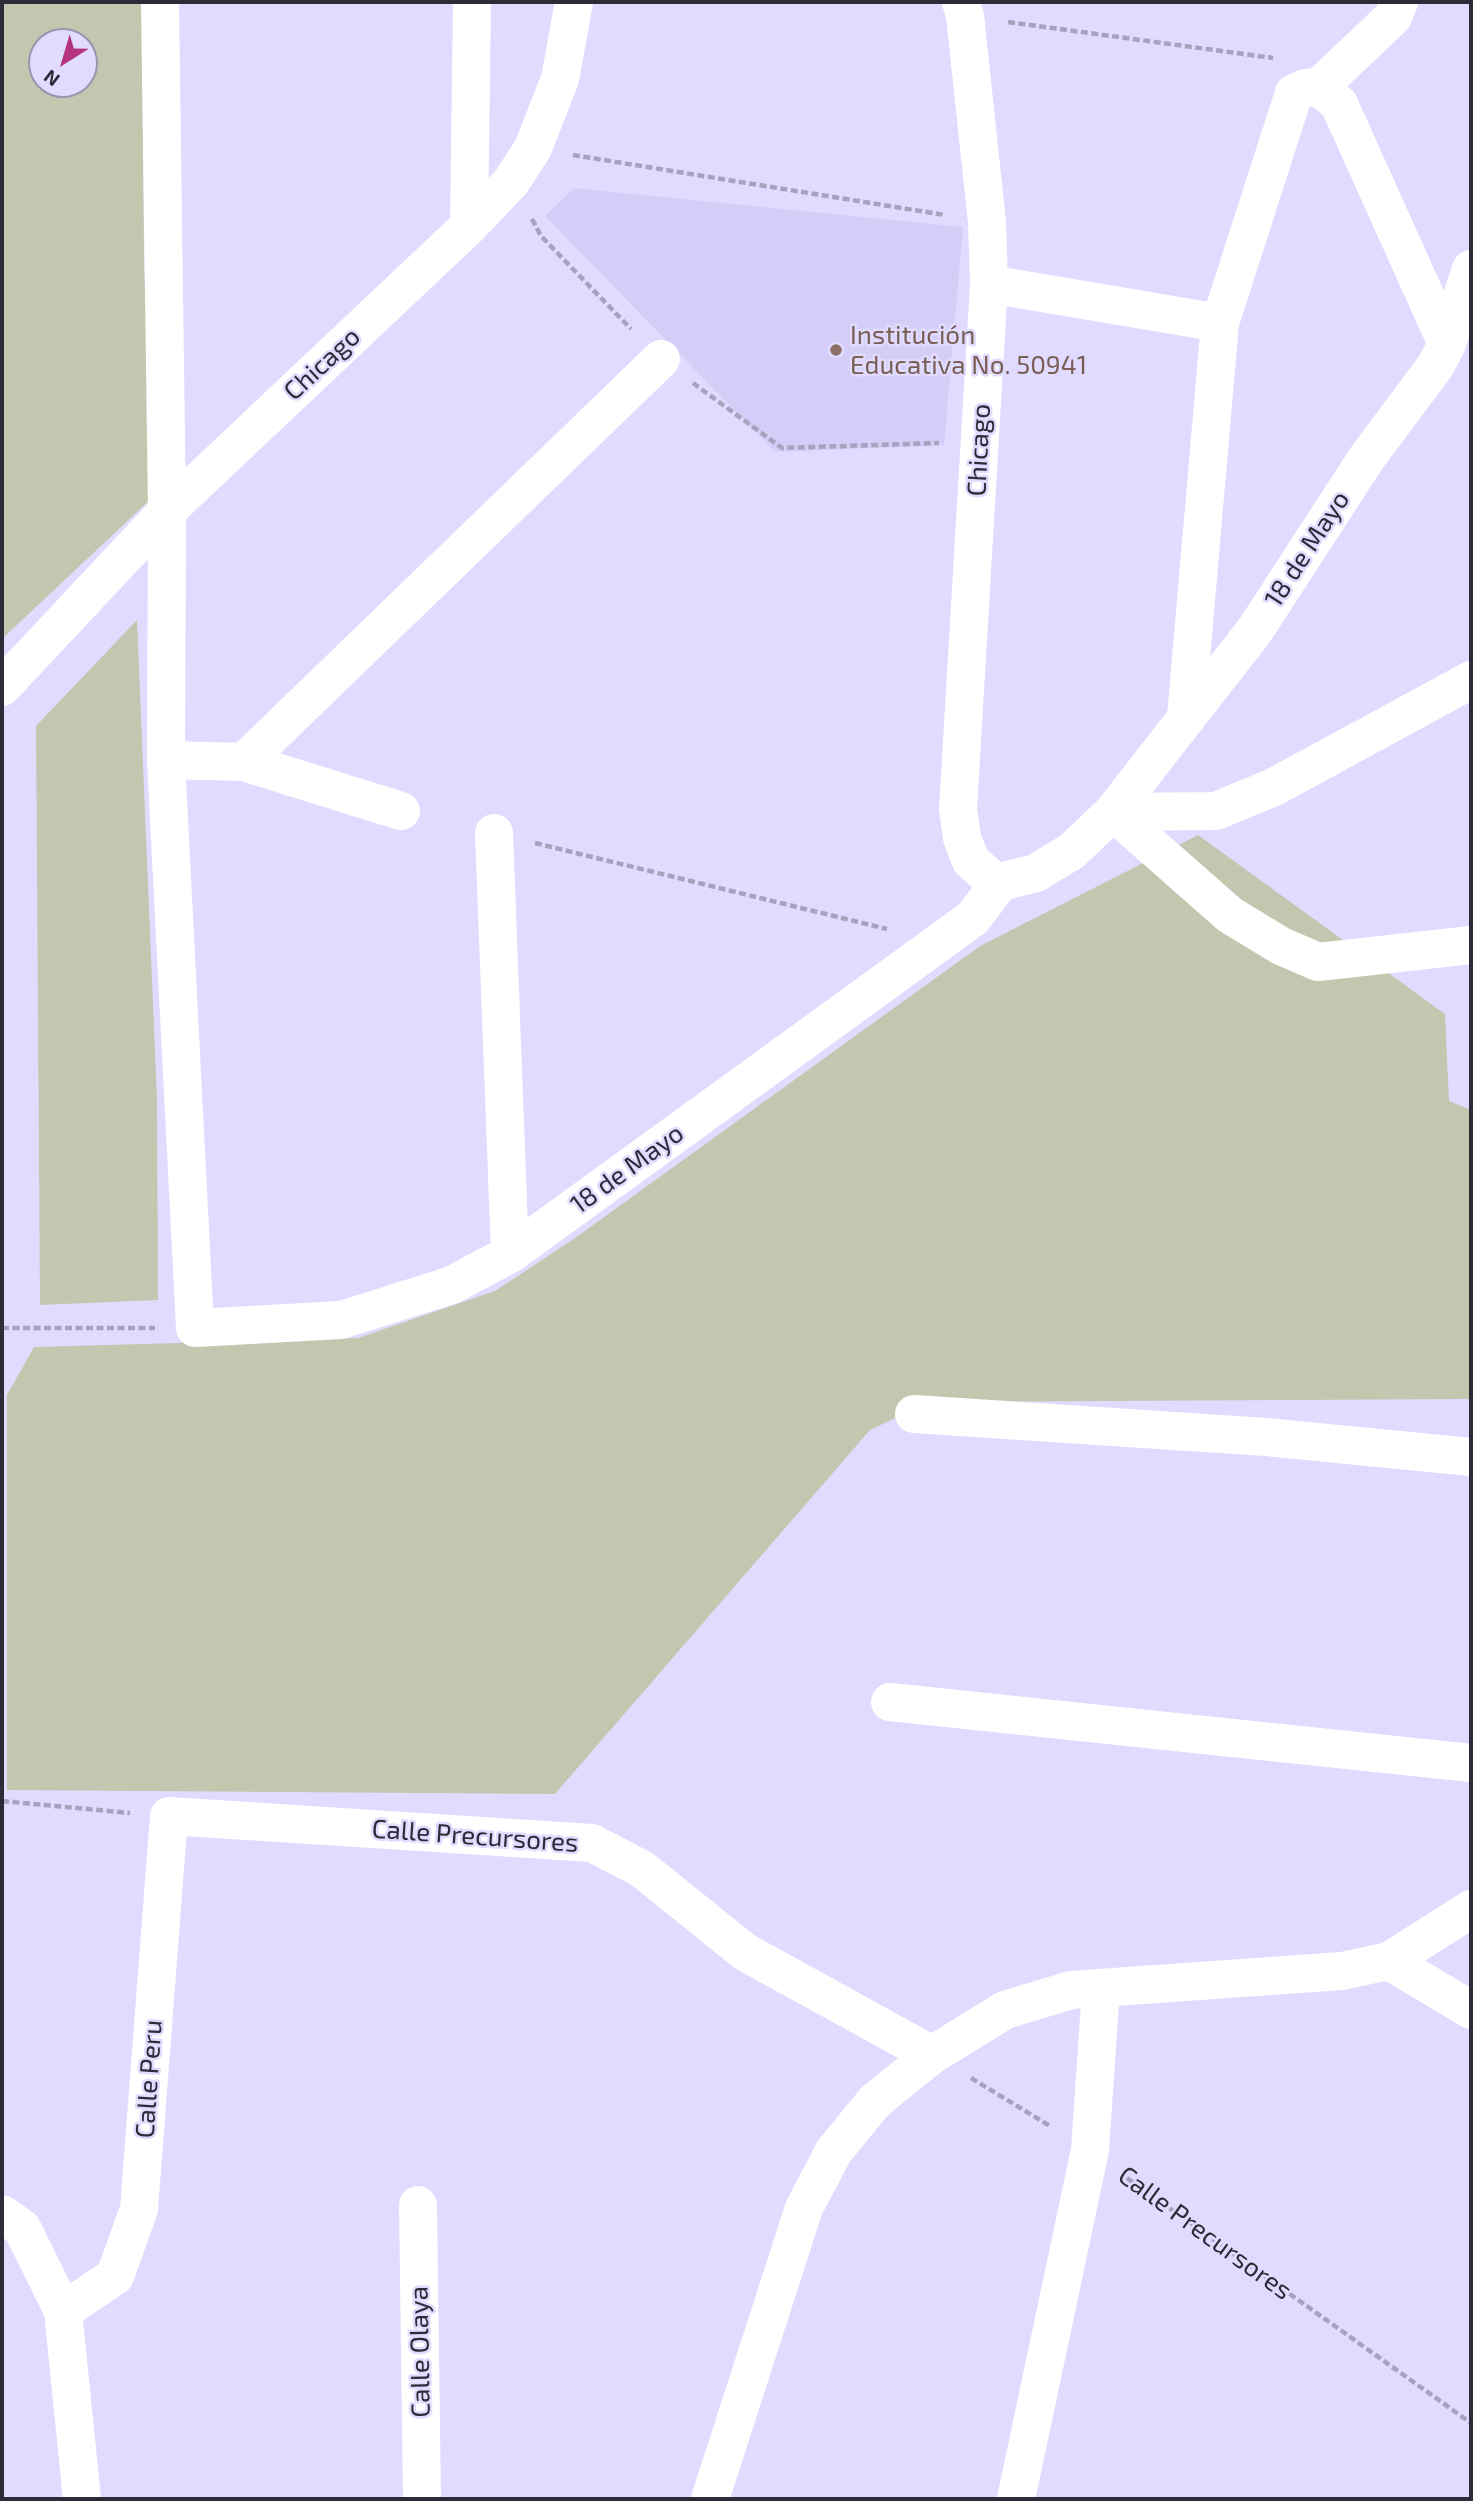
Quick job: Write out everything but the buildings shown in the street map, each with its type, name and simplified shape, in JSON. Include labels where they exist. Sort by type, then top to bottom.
[{"type":"street","points":[[160,2],[167,511],[166,760],[195,1328]]},
{"type":"street","points":[[468,226],[472,2]]},
{"type":"street","name":"Chicago","points":[[2,687],[167,511],[511,182],[533,148],[560,79],[574,2]]},
{"type":"street","points":[[1186,716],[1220,323],[1294,93],[1305,88],[1319,87],[1393,17],[1399,2]]},
{"type":"street","name":"Chicago","points":[[963,9],[987,222],[989,284],[958,809],[962,838],[971,861],[995,882],[1000,882]]},
{"type":"street","points":[[1319,87],[1339,104],[1447,344]]},
{"type":"street","name":"18 de Mayo","points":[[195,1328],[341,1320],[452,1285],[510,1254],[973,918],[1000,882],[1036,873],[1072,850],[1113,812],[1255,630],[1366,459],[1436,365],[1447,344],[1471,269]]},
{"type":"street","points":[[989,284],[1220,323]]},
{"type":"street","points":[[244,762],[661,359]]},
{"type":"street","points":[[1113,812],[1216,811],[1274,787],[1471,680]]},
{"type":"street","points":[[166,760],[244,762],[401,811]]},
{"type":"street","points":[[1113,812],[1230,915],[1281,946],[1318,962],[1471,945]]},
{"type":"street","points":[[494,833],[510,1254]]},
{"type":"street","points":[[914,1414],[1266,1437],[1471,1457]]},
{"type":"street","points":[[890,1702],[1471,1763]]},
{"type":"street","name":"Calle Precursores","points":[[169,1816],[592,1843],[642,1869],[746,1952],[932,2054]]},
{"type":"street","name":"Calle Peru","points":[[63,2311],[116,2276],[139,2209],[169,1816]]},
{"type":"street","points":[[709,2499],[804,2208],[834,2151],[876,2101],[932,2054],[1005,2010],[1071,1990],[1342,1971],[1389,1961],[1471,1909]]},
{"type":"street","points":[[1389,1961],[1471,2010]]},
{"type":"street","points":[[1016,2499],[1090,2150],[1101,1988]]},
{"type":"street","name":"Calle Olaya","points":[[418,2205],[422,2499]]},
{"type":"street","points":[[2,2214],[22,2228],[63,2311],[82,2499]]},
{"type":"path","points":[[963,9],[1283,59]]},
{"type":"path","points":[[533,148],[987,222]]},
{"type":"path","points":[[782,448],[979,442]]},
{"type":"path","points":[[494,833],[939,942]]},
{"type":"path","points":[[2,1328],[195,1328]]},
{"type":"path","points":[[2,1801],[89,1810]]},
{"type":"path","name":"Calle Precursores","points":[[932,2054],[1090,2150],[1471,2423]]},
{"type":"shaded area","points":[[574,188],[963,227],[944,445],[775,452],[545,216]]},
{"type":"green space","points":[[2,2],[142,2],[144,262],[154,496],[2,639]]},
{"type":"green space","points":[[137,620],[157,1100],[158,1300],[40,1305],[36,726]]},
{"type":"green space","points":[[1198,835],[1445,1014],[1449,1101],[1471,1110],[1471,1399],[929,1402],[870,1430],[555,1794],[7,1790],[7,1395],[34,1347],[358,1338],[495,1291],[575,1238],[980,946]]},
{"type":"place","name":"Institución Educativa No. 50941","points":[[836,350]]}]
